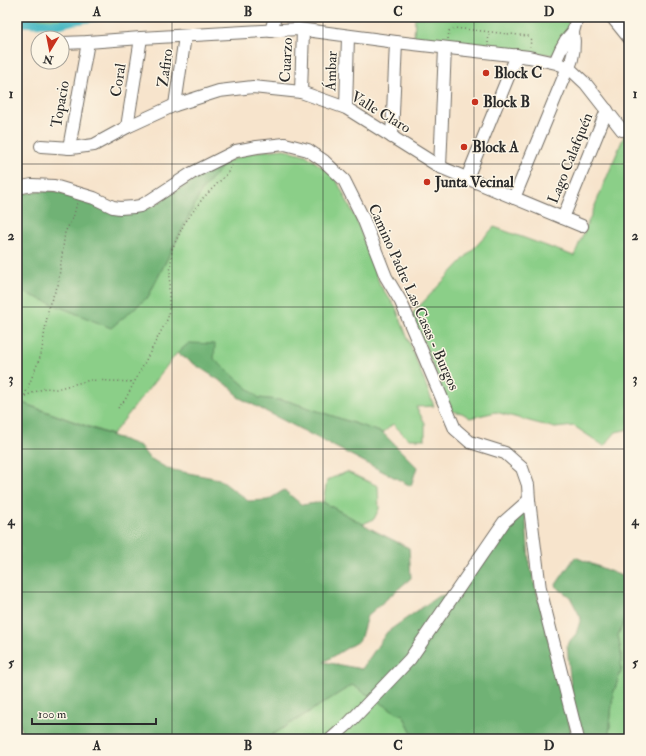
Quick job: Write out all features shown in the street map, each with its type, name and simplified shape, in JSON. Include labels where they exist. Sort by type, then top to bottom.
[{"type":"street","points":[[271,31],[275,17]]},
{"type":"street","points":[[514,198],[572,61],[574,40],[573,32],[577,17]]},
{"type":"street","points":[[612,17],[629,38]]},
{"type":"street","points":[[70,43],[298,29],[396,42],[446,44],[517,55],[555,62],[569,68],[586,84],[622,130]]},
{"type":"street","name":"Cuarzo","points":[[300,92],[303,30]]},
{"type":"street","points":[[555,62],[566,40],[573,32]]},
{"type":"street","name":"Zafiro","points":[[175,105],[186,36]]},
{"type":"street","name":"Ámbar","points":[[346,108],[348,36]]},
{"type":"street","name":"Coral","points":[[127,127],[141,38]]},
{"type":"street","name":"Topacio","points":[[69,148],[88,42]]},
{"type":"street","points":[[392,137],[396,42]]},
{"type":"street","points":[[440,167],[446,44]]},
{"type":"street","points":[[467,178],[517,55]]},
{"type":"street","name":"Valle Claro","points":[[41,146],[69,148],[94,145],[127,127],[175,105],[219,91],[253,87],[300,92],[346,108],[440,167],[582,226]]},
{"type":"street","name":"Lago Calafquén","points":[[563,218],[607,110]]},
{"type":"street","name":"Camino Padre Las Casas - Burgos","points":[[17,188],[32,185],[54,186],[94,198],[113,207],[120,208],[140,206],[192,173],[236,151],[278,144],[285,144],[308,150],[324,161],[344,180],[363,218],[386,277],[400,302],[455,429],[470,442],[505,453],[522,468],[528,485],[540,589],[578,739]]},
{"type":"street","points":[[331,739],[348,724],[410,658],[504,522],[529,500]]},
{"type":"path","points":[[446,44],[450,31],[454,28],[528,36],[531,40],[530,49]]},
{"type":"path","points":[[485,31],[489,35]]},
{"type":"path","points":[[488,43],[489,35],[493,32]]},
{"type":"path","points":[[118,408],[125,400],[168,318],[172,249],[184,224],[203,198],[227,174],[240,150]]},
{"type":"path","points":[[17,414],[42,355],[49,305],[58,285],[65,232],[73,218],[79,194]]},
{"type":"path","points":[[24,396],[45,388],[56,389],[90,380],[134,382]]},
{"type":"green space","points":[[17,17],[96,17],[59,24],[22,23],[17,22]]},
{"type":"green space","points":[[415,17],[564,18],[569,22],[568,32],[554,55],[414,39]]},
{"type":"green space","points":[[629,124],[629,429],[616,432],[604,446],[574,426],[555,428],[496,412],[470,418],[462,413],[451,411],[412,314],[494,227],[574,256]]},
{"type":"green space","points":[[284,149],[306,155],[335,177],[357,221],[380,285],[396,308],[434,406],[416,407],[425,423],[425,439],[408,439],[393,424],[383,433],[288,401],[259,398],[213,359],[190,343],[177,353],[112,435],[17,401],[17,324],[23,292],[148,297],[202,190],[226,162],[253,152]]},
{"type":"green space","points":[[226,162],[202,190],[148,297],[111,328],[23,292],[17,324],[17,194],[55,191],[129,213],[151,207],[203,174]]},
{"type":"green space","points":[[189,343],[215,344],[214,359],[259,398],[288,401],[383,433],[417,467],[411,486],[238,397],[233,389],[177,353]]},
{"type":"green space","points":[[17,401],[140,446],[148,457],[168,469],[219,479],[248,501],[268,500],[284,490],[302,505],[323,502],[409,548],[411,578],[367,616],[360,640],[324,662],[362,669],[387,632],[437,597],[448,594],[507,524],[525,509],[529,560],[573,739],[415,739],[403,715],[397,713],[352,685],[267,739],[23,739],[17,713]]},
{"type":"green space","points":[[347,472],[378,486],[379,509],[374,519],[363,524],[323,502],[327,480]]},
{"type":"green space","points":[[575,557],[629,579],[629,618],[626,617],[618,635],[621,652],[621,671],[613,694],[609,735],[607,739],[582,739],[572,700],[567,644],[576,634],[581,618],[570,597],[555,586]]},
{"type":"green space","points":[[626,617],[629,618],[629,739],[607,739],[609,735],[613,694],[621,671],[621,652],[618,635]]},
{"type":"green space","points":[[352,685],[403,715],[415,739],[267,739],[269,737]]},
{"type":"waterway","points":[[17,22],[59,24],[96,17]]},
{"type":"place","name":"Block C","points":[[486,73]]},
{"type":"place","name":"Block B","points":[[475,102]]},
{"type":"place","name":"Block A","points":[[464,147]]},
{"type":"place","name":"Junta Vecinal","points":[[427,182]]}]
